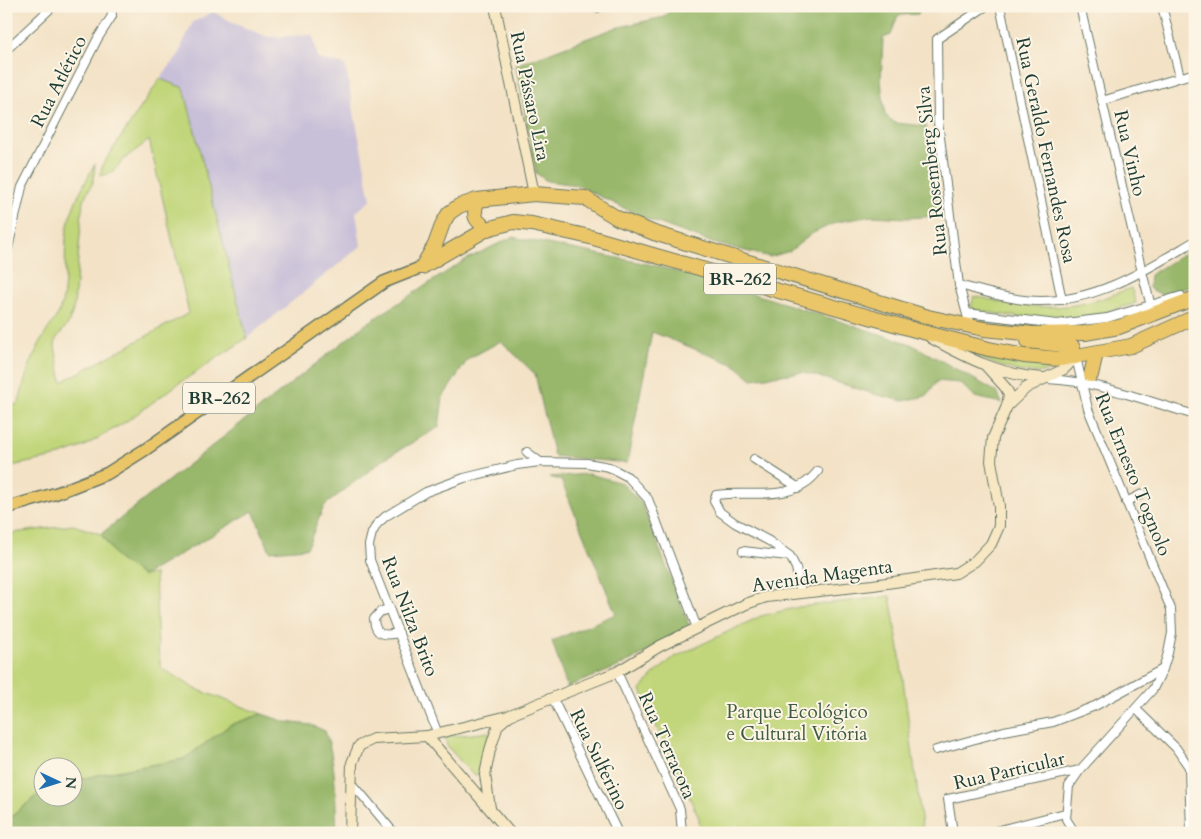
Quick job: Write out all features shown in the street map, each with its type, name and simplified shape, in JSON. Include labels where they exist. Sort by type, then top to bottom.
[{"type":"highway","name":"BR-262","points":[[422,267],[435,245],[443,223],[450,213],[459,206],[477,200],[534,194],[585,198],[617,218],[654,233],[919,314],[1021,333],[1085,333],[1119,327],[1195,298]]},
{"type":"highway","points":[[477,200],[474,212],[477,221],[488,229]]},
{"type":"highway","name":"BR-262","points":[[422,267],[488,229],[514,222],[532,224],[590,237],[915,330],[1024,356],[1060,359],[1076,358],[1131,346],[1195,317]]},
{"type":"highway","points":[[974,323],[1025,341],[1072,346],[1076,358]]},
{"type":"highway","points":[[1086,378],[1096,353]]},
{"type":"main road","name":"BR-262","points":[[6,508],[57,493],[108,473],[146,449],[384,282],[422,267]]},
{"type":"street","points":[[6,50],[53,6]]},
{"type":"street","name":"Rua Atlético","points":[[6,257],[22,187],[98,38],[112,16],[111,6]]},
{"type":"street","name":"Rua Pássaro Lira","points":[[494,6],[534,194]]},
{"type":"street","name":"Rua Rosemberg Silva","points":[[974,323],[959,285],[938,122],[937,39],[986,6]]},
{"type":"street","name":"Rua Geraldo Fernandes Rosa","points":[[1000,6],[1062,300]]},
{"type":"street","name":"Rua Vinho","points":[[1080,6],[1142,272],[1152,306]]},
{"type":"street","points":[[1162,6],[1180,77]]},
{"type":"street","points":[[1102,101],[1195,73]]},
{"type":"street","points":[[959,285],[1005,297],[1040,301],[1088,296],[1142,272],[1195,241]]},
{"type":"street","points":[[974,323],[1057,324],[1107,318],[1195,293]]},
{"type":"street","points":[[915,330],[986,366],[1029,378],[1086,378],[1104,388],[1195,415]]},
{"type":"street","points":[[1076,358],[1086,378],[1104,388]]},
{"type":"street","name":"Avenida Magenta","points":[[350,833],[352,762],[359,746],[373,739],[427,736],[510,715],[617,672],[660,646],[766,597],[873,585],[956,573],[975,561],[992,544],[999,526],[999,506],[991,461],[993,438],[1007,406],[1026,388],[1064,368],[1076,358]]},
{"type":"street","name":"Rua Ernesto Tognolo","points":[[1065,813],[1069,786],[1080,770],[1154,689],[1163,669],[1172,633],[1171,609],[1088,410],[1086,378],[1076,358]]},
{"type":"street","points":[[986,366],[1009,394],[1007,406]]},
{"type":"street","points":[[527,452],[540,462]]},
{"type":"street","points":[[754,459],[799,488]]},
{"type":"street","name":"Rua Nilza Brito","points":[[438,734],[370,560],[369,545],[377,524],[386,516],[426,492],[464,478],[517,465],[540,462],[595,464],[609,467],[628,477],[648,499],[697,628]]},
{"type":"street","points":[[801,592],[796,568],[790,556],[769,541],[735,523],[720,512],[714,501],[716,495],[732,493],[760,495],[799,488],[810,482],[818,471]]},
{"type":"street","points":[[1126,502],[1142,494]]},
{"type":"street","points":[[743,551],[790,556]]},
{"type":"street","points":[[390,608],[380,612],[374,619],[374,628],[378,633],[390,635],[399,633]]},
{"type":"street","points":[[936,750],[1004,731],[1053,722],[1095,706],[1163,669]]},
{"type":"street","name":"Rua Terracota","points":[[617,672],[680,809],[682,833]]},
{"type":"street","name":"Rua Sulferino","points":[[552,699],[618,833]]},
{"type":"street","points":[[1136,709],[1192,766],[1191,833]]},
{"type":"street","points":[[490,808],[486,775],[490,750],[498,725],[510,715]]},
{"type":"street","points":[[427,736],[510,833]]},
{"type":"street","name":"Rua Particular","points":[[953,833],[948,799],[1080,770]]},
{"type":"street","points":[[470,786],[482,786],[486,782]]},
{"type":"street","points":[[352,783],[394,833]]},
{"type":"street","points":[[996,831],[1065,813],[1066,819],[1075,833]]},
{"type":"shaded area","points":[[213,12],[268,37],[313,35],[318,59],[345,65],[371,200],[356,212],[361,246],[247,338],[184,88],[160,79],[180,53],[193,22]]},
{"type":"green space","points":[[674,6],[920,6],[918,14],[898,15],[891,35],[883,38],[881,80],[885,115],[895,123],[926,126],[938,216],[906,218],[872,216],[837,222],[813,233],[790,251],[770,257],[713,243],[644,218],[577,185],[547,181],[536,173],[516,65],[615,28],[664,17]]},
{"type":"green space","points":[[160,79],[184,88],[247,338],[127,421],[85,446],[55,457],[6,467],[6,409],[19,403],[32,359],[40,342],[59,312],[64,295],[67,229],[76,200],[95,164],[93,183],[83,200],[74,306],[69,323],[56,339],[55,347],[62,382],[189,313],[149,140],[125,158],[110,173],[100,176],[103,164]]},
{"type":"green space","points":[[512,237],[653,265],[758,295],[911,344],[997,392],[1002,403],[975,397],[960,383],[937,381],[926,396],[903,401],[803,372],[752,379],[735,365],[652,332],[627,463],[554,456],[535,374],[501,341],[468,359],[443,397],[439,427],[384,459],[324,506],[307,548],[270,551],[253,511],[143,576],[118,559],[101,534],[366,324],[465,260]]},
{"type":"green space","points":[[1195,247],[1195,285],[1162,295],[1149,288],[1150,275]]},
{"type":"green space","points":[[1131,288],[1136,303],[1076,318],[1056,320],[1035,319],[971,309],[974,296],[1004,303],[1048,307],[1094,301]]},
{"type":"green space","points":[[1139,312],[1137,317],[1079,329],[1013,327],[981,321],[983,319],[1061,327]]},
{"type":"green space","points":[[947,341],[1063,366],[1045,372],[1032,373],[1020,371],[994,364]]},
{"type":"green space","points":[[589,474],[622,483],[642,504],[691,630],[615,668],[567,687],[552,641],[616,614],[561,480],[549,477]]},
{"type":"green space","points":[[73,525],[101,534],[118,559],[143,576],[155,574],[158,650],[161,668],[196,689],[262,714],[230,725],[184,759],[82,779],[82,756],[32,756],[32,799],[10,818],[6,817],[6,534]]},
{"type":"green space","name":"Parque Ecológico e Cultural Vitória","points":[[890,596],[899,649],[923,833],[700,833],[699,818],[641,690],[652,676],[673,658],[761,616],[799,607]]},
{"type":"green space","points":[[262,714],[286,722],[311,725],[325,731],[334,769],[337,833],[6,833],[6,817],[10,818],[32,799],[32,806],[82,806],[82,779],[184,759],[230,725]]},
{"type":"green space","points":[[490,732],[479,774],[473,775],[447,746],[445,737]]}]
